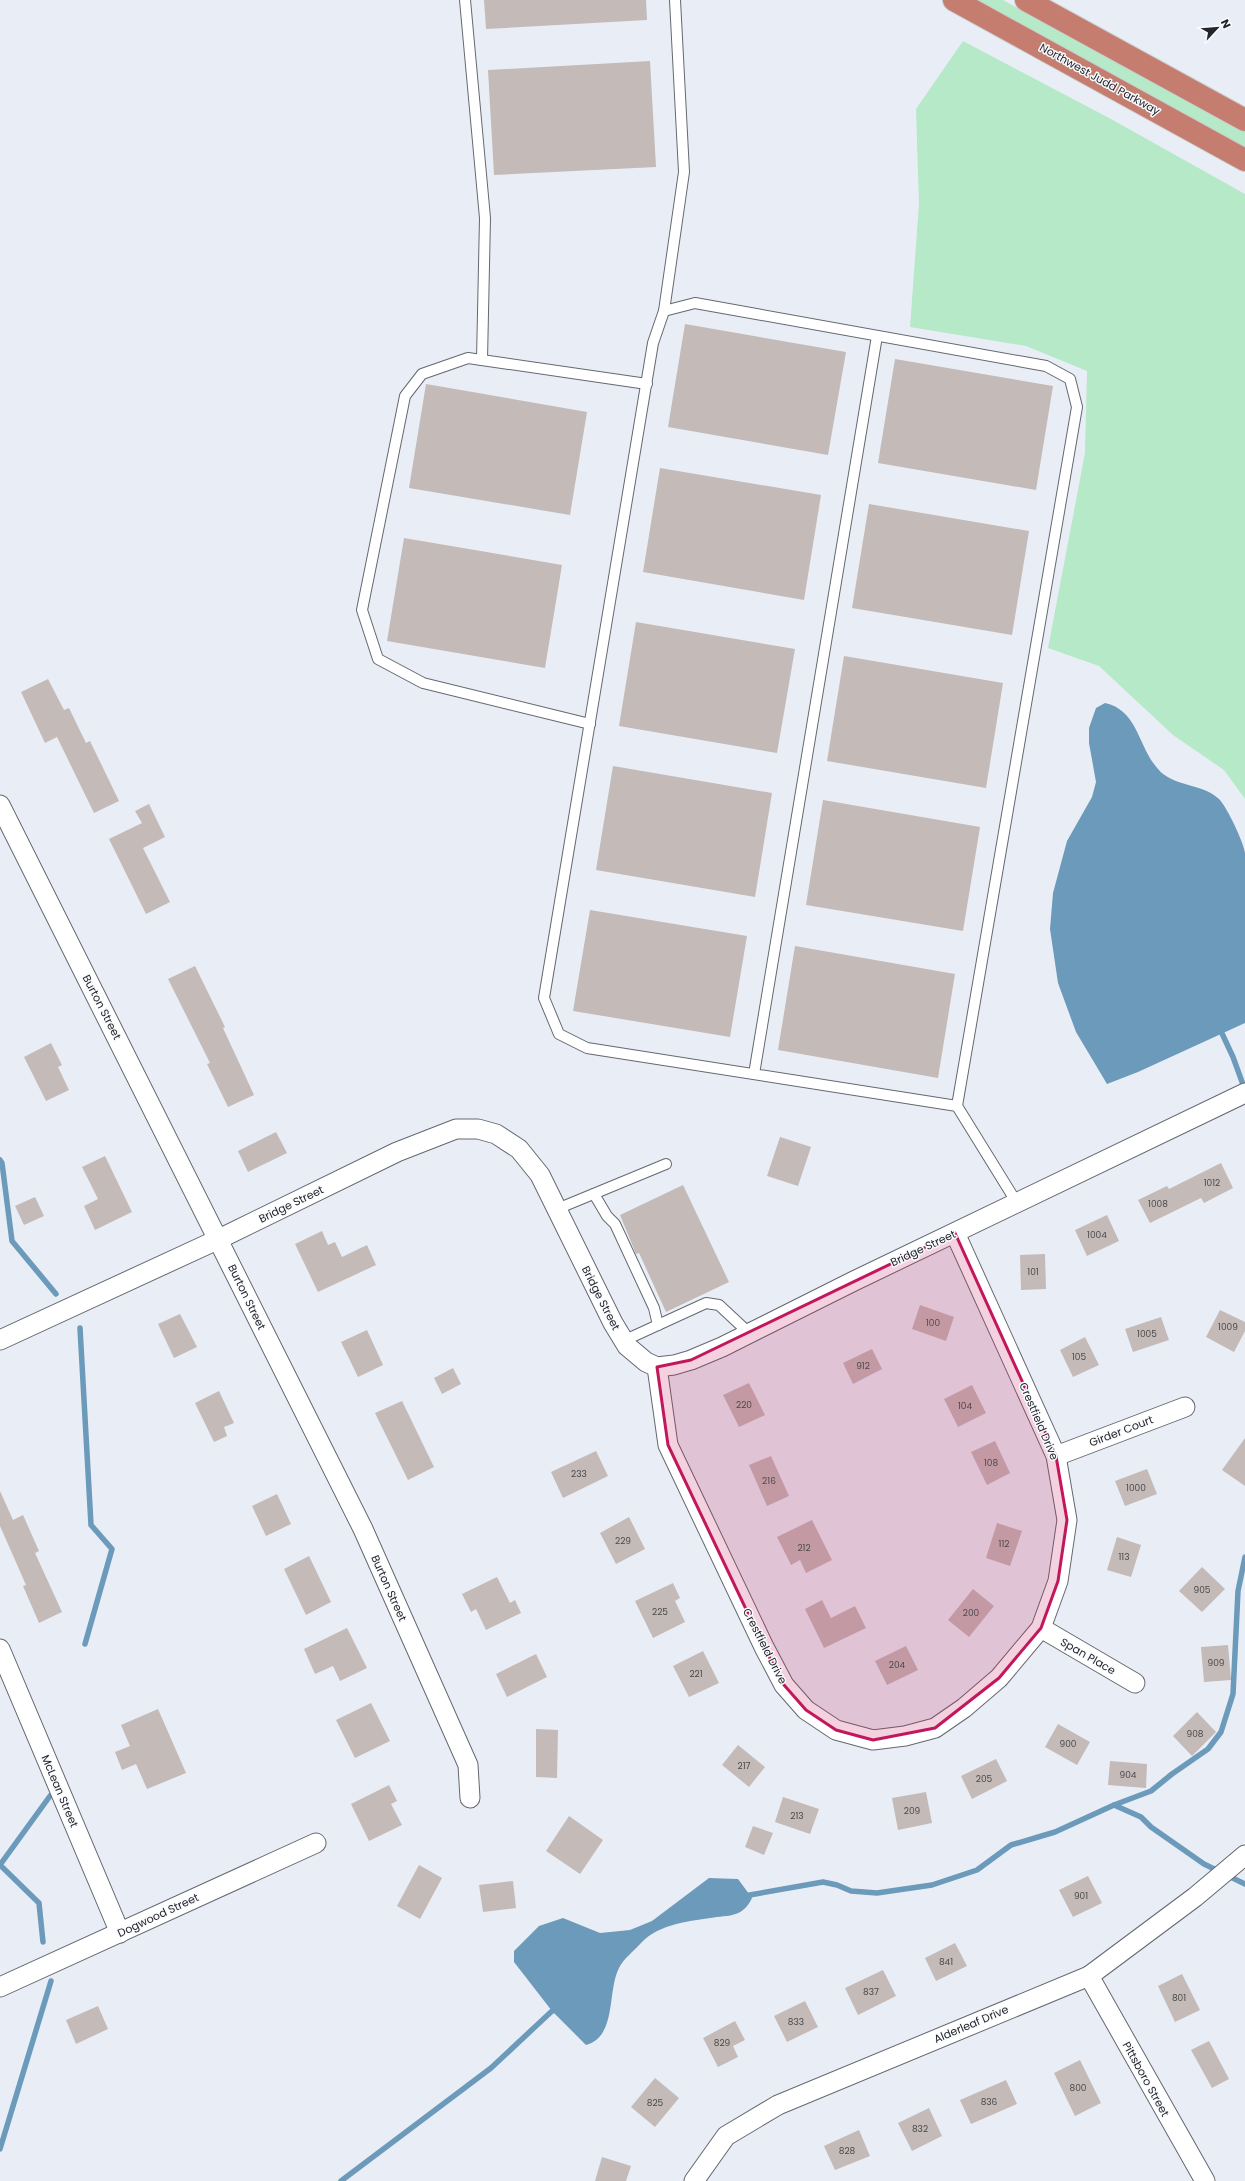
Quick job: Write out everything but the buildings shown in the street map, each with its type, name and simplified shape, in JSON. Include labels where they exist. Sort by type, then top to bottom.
[{"type":"highway","name":"Northwest Judd Parkway","points":[[954,0],[1245,160]]},
{"type":"highway","points":[[1026,0],[1245,120]]},
{"type":"street","name":"Burton Street","points":[[0,805],[219,1239],[366,1536],[468,1765],[470,1798]]},
{"type":"street","name":"Bridge Street","points":[[0,1340],[219,1239],[397,1152],[456,1129],[478,1129],[496,1134],[519,1149],[540,1175],[613,1324],[627,1346],[646,1362],[657,1367],[674,1365],[691,1360],[749,1333],[1245,1093]]},
{"type":"street","name":"Crestfield Drive","points":[[657,1367],[668,1445],[764,1648],[784,1685],[806,1710],[836,1730],[873,1740],[905,1736],[935,1728],[964,1708],[999,1678],[1041,1628],[1058,1581],[1067,1520],[1056,1456],[955,1233]]},
{"type":"street","name":"Girder Court","points":[[1056,1456],[1185,1407]]},
{"type":"street","name":"Span Place","points":[[1041,1628],[1136,1683]]},
{"type":"street","name":"McLean Street","points":[[0,1649],[120,1933]]},
{"type":"street","name":"Dogwood Street","points":[[0,1987],[316,1842]]},
{"type":"street","name":"Alderleaf Drive","points":[[694,2181],[726,2136],[778,2105],[1088,1976],[1195,1897],[1245,1855]]},
{"type":"street","name":"Pittsboro Street","points":[[1088,1976],[1205,2181]]},
{"type":"lane","points":[[465,0],[485,218],[482,360]]},
{"type":"lane","points":[[675,0],[684,172],[664,311],[653,343],[544,998],[559,1034],[587,1048],[957,1106]]},
{"type":"lane","points":[[664,311],[695,303],[1046,366],[1070,379],[1077,408],[957,1106],[1017,1203]]},
{"type":"lane","points":[[754,1074],[877,336]]},
{"type":"lane","points":[[590,724],[423,683],[378,659],[362,610],[406,396],[422,374],[468,358],[646,384]]},
{"type":"lane","points":[[557,1208],[666,1164]]},
{"type":"lane","points":[[594,1194],[618,1231],[654,1308],[658,1325]]},
{"type":"lane","points":[[623,1340],[706,1303],[719,1305],[749,1333]]},
{"type":"highlighted area","points":[[955,1233],[1056,1456],[1067,1520],[1058,1581],[1041,1628],[999,1678],[935,1728],[873,1740],[836,1730],[806,1710],[784,1685],[764,1647],[668,1445],[657,1367],[691,1360]]},
{"type":"green space","points":[[976,0],[1003,0],[1245,132],[1245,147]]},
{"type":"green space","points":[[963,41],[1111,119],[1245,194],[1245,799],[1224,770],[1173,735],[1099,666],[1048,648],[1085,453],[1087,371],[1026,346],[910,327],[919,204],[916,109]]},
{"type":"water","points":[[1105,703],[1116,707],[1131,721],[1151,760],[1164,775],[1179,782],[1204,790],[1219,799],[1235,825],[1242,841],[1245,853],[1245,1023],[1138,1072],[1107,1084],[1076,1032],[1058,983],[1050,929],[1053,893],[1067,841],[1092,797],[1096,782],[1089,743],[1089,728],[1096,708]]},
{"type":"water","points":[[709,1878],[738,1879],[752,1898],[746,1907],[740,1912],[676,1924],[657,1931],[641,1943],[626,1958],[619,1968],[615,1978],[610,2012],[603,2033],[596,2040],[586,2045],[552,2011],[514,1962],[514,1951],[539,1926],[563,1918],[600,1933],[630,1930],[652,1921]]},
{"type":"waterway","points":[[1219,1027],[1233,1057],[1245,1090]]},
{"type":"waterway","points":[[0,1160],[2,1163],[12,1241],[56,1294]]},
{"type":"waterway","points":[[80,1328],[91,1525],[112,1549],[85,1644]]},
{"type":"waterway","points":[[744,1896],[823,1882],[837,1885],[851,1891],[877,1893],[932,1885],[977,1870],[1011,1845],[1055,1832],[1114,1805],[1151,1791],[1172,1774],[1208,1749],[1221,1732],[1233,1694],[1238,1591],[1245,1557]]},
{"type":"waterway","points":[[43,1942],[39,1903],[0,1865],[50,1796]]},
{"type":"waterway","points":[[1114,1805],[1141,1817],[1151,1827],[1204,1864],[1245,1884]]},
{"type":"waterway","points":[[0,2149],[51,1981]]},
{"type":"waterway","points":[[341,2181],[491,2068],[552,2011],[559,2009]]}]
